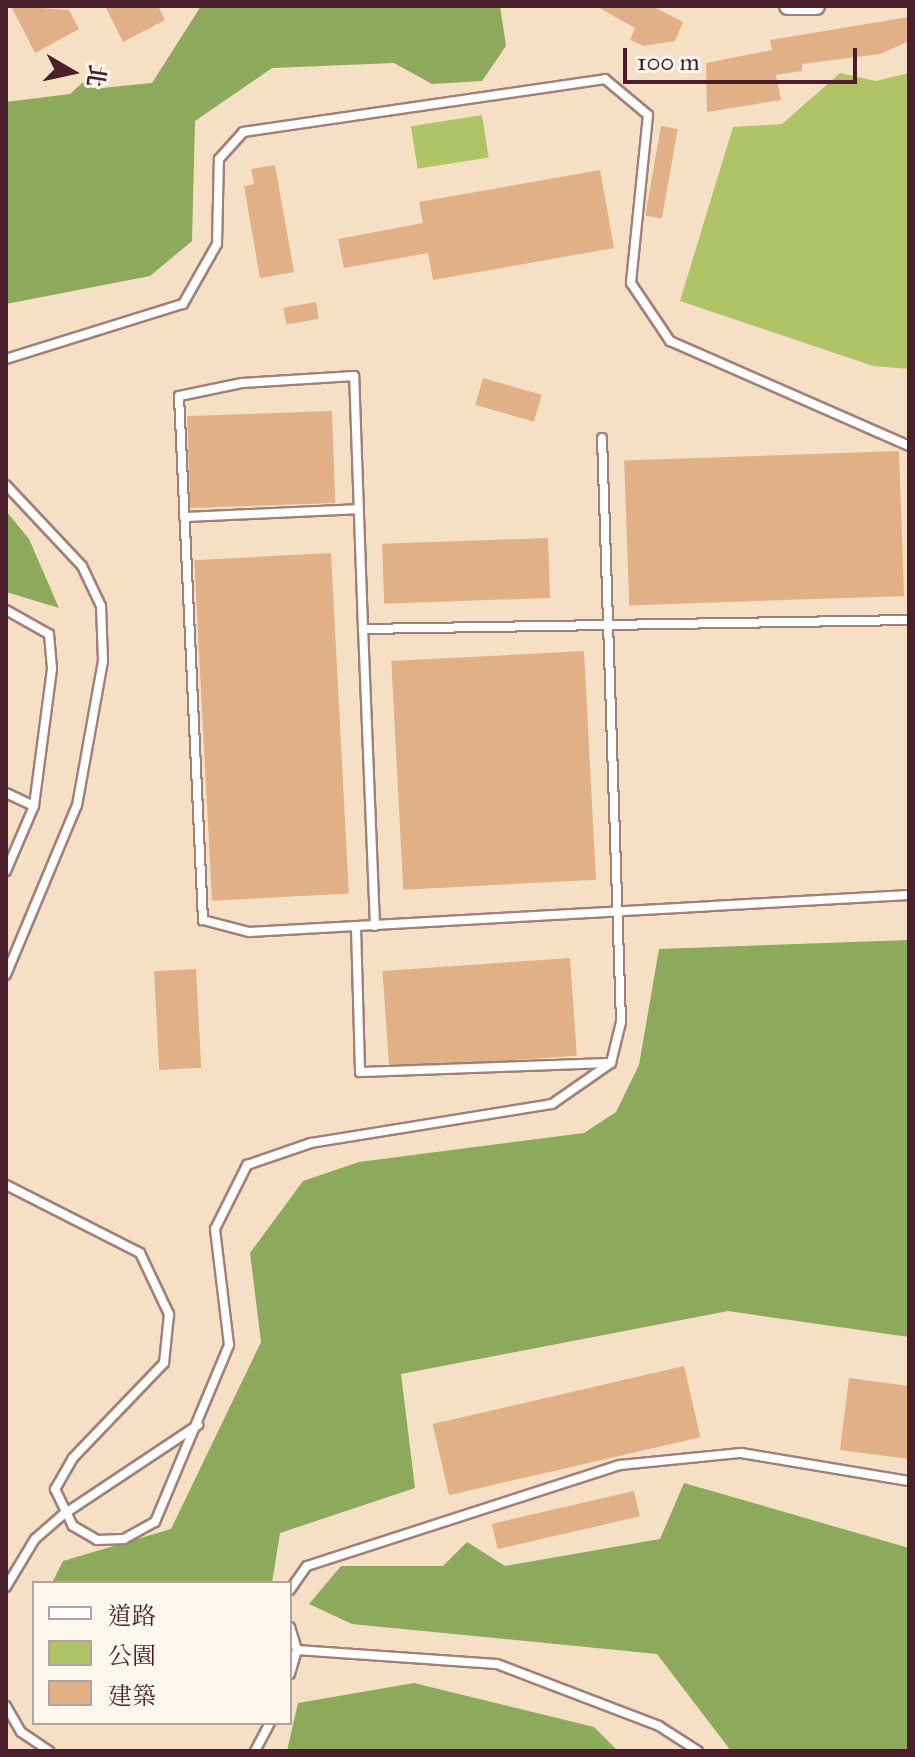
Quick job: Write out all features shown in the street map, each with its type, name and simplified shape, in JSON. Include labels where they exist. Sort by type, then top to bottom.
[{"type":"street","points":[[788,6],[816,6]]},
{"type":"lane","points":[[6,359],[183,304],[217,244],[219,159],[243,132],[605,79],[648,115],[631,283],[670,341],[909,446]]},
{"type":"lane","points":[[375,926],[354,376],[242,383],[179,396],[203,920],[249,932],[375,926],[909,895]]},
{"type":"lane","points":[[6,1185],[140,1253],[169,1314],[164,1363],[73,1458],[55,1489],[64,1514],[97,1540],[143,1529],[155,1522],[201,1423],[231,1328],[215,1229],[247,1165],[311,1143],[552,1104],[611,1063],[621,1022],[602,438]]},
{"type":"lane","points":[[6,485],[82,566],[101,606],[103,661],[77,805],[6,975]]},
{"type":"lane","points":[[184,517],[358,509]]},
{"type":"lane","points":[[6,610],[49,634],[52,669],[34,806],[6,871]]},
{"type":"lane","points":[[363,629],[606,628],[909,620]]},
{"type":"lane","points":[[6,793],[34,806]]},
{"type":"lane","points":[[356,927],[360,1072],[611,1063]]},
{"type":"lane","points":[[6,1587],[35,1539],[64,1514],[201,1423]]},
{"type":"lane","points":[[292,1587],[307,1566],[620,1465],[741,1453],[909,1481]]},
{"type":"lane","points":[[292,1634],[297,1650],[292,1667]]},
{"type":"lane","points":[[297,1650],[497,1664],[659,1726],[698,1751]]},
{"type":"lane","points":[[6,1706],[21,1732],[49,1751]]},
{"type":"lane","points":[[255,1751],[269,1725]]},
{"type":"green space","points":[[201,6],[500,6],[506,46],[482,81],[432,84],[394,63],[272,68],[195,121],[192,241],[150,276],[6,304],[6,102],[70,94],[91,75],[102,88],[152,83]]},
{"type":"green space","points":[[840,73],[876,81],[909,73],[909,369],[873,366],[680,301],[733,127],[782,124]]},
{"type":"green space","points":[[482,115],[489,157],[418,169],[411,126]]},
{"type":"green space","points":[[6,511],[29,539],[59,608],[6,592]]},
{"type":"green space","points":[[909,940],[909,1337],[728,1311],[401,1374],[415,1488],[280,1533],[272,1581],[53,1581],[63,1561],[171,1529],[261,1342],[250,1253],[303,1181],[359,1162],[584,1133],[616,1112],[639,1065],[659,949]]},
{"type":"green space","points":[[684,1483],[909,1548],[909,1751],[731,1751],[657,1654],[352,1624],[309,1604],[341,1566],[443,1566],[467,1542],[505,1566],[660,1539]]},
{"type":"green space","points":[[414,1683],[594,1727],[618,1751],[287,1751],[298,1703]]},
{"type":"building","points":[[11,6],[69,10],[79,29],[35,53]]},
{"type":"building","points":[[105,6],[158,6],[165,20],[123,42]]},
{"type":"building","points":[[596,6],[652,6],[683,22],[675,41],[644,46],[630,40],[635,28]]},
{"type":"building","points":[[909,17],[909,41],[880,54],[802,64],[802,71],[776,75],[781,100],[707,112],[706,63],[772,50],[770,40]]},
{"type":"building","points":[[661,126],[678,129],[662,219],[645,216]]},
{"type":"building","points":[[275,165],[294,272],[260,278],[244,186],[254,184],[251,169]]},
{"type":"building","points":[[600,170],[614,248],[433,280],[428,253],[344,268],[338,239],[423,223],[419,202]]},
{"type":"building","points":[[316,302],[319,319],[286,324],[284,308]]},
{"type":"building","points":[[483,378],[542,395],[534,422],[475,405]]},
{"type":"building","points":[[332,411],[335,503],[190,508],[187,416]]},
{"type":"building","points":[[899,451],[904,596],[629,606],[624,461]]},
{"type":"building","points":[[548,538],[550,598],[384,604],[382,544]]},
{"type":"building","points":[[331,553],[349,894],[212,901],[194,560]]},
{"type":"building","points":[[584,651],[596,880],[403,890],[391,661]]},
{"type":"building","points":[[570,958],[577,1056],[389,1069],[382,971]]},
{"type":"building","points":[[196,969],[201,1068],[159,1070],[154,971]]},
{"type":"building","points":[[684,1366],[700,1437],[449,1495],[433,1424]]},
{"type":"building","points":[[849,1378],[909,1386],[909,1459],[840,1450]]},
{"type":"building","points":[[634,1491],[640,1516],[498,1549],[492,1524]]}]
